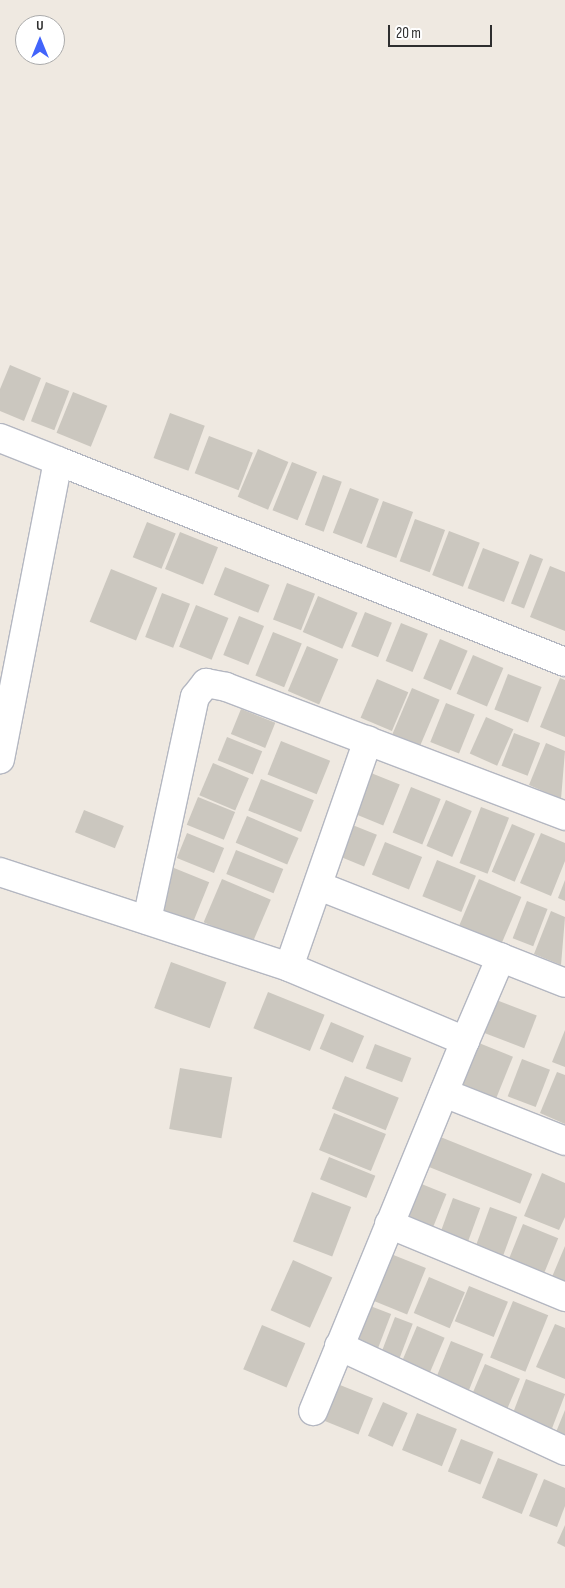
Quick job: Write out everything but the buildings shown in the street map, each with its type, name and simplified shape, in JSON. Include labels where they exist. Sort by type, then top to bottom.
[{"type":"street","points":[[0,438],[565,662]]},
{"type":"street","points":[[0,759],[58,461]]},
{"type":"street","points":[[147,920],[200,688],[215,683],[565,816]]},
{"type":"street","points":[[289,967],[319,886],[368,740]]},
{"type":"street","points":[[0,872],[289,967],[465,1041]]},
{"type":"street","points":[[319,886],[565,983]]},
{"type":"street","points":[[313,1411],[501,957]]},
{"type":"street","points":[[444,1093],[565,1141]]},
{"type":"street","points":[[390,1224],[565,1297]]},
{"type":"street","points":[[339,1346],[565,1451]]}]
